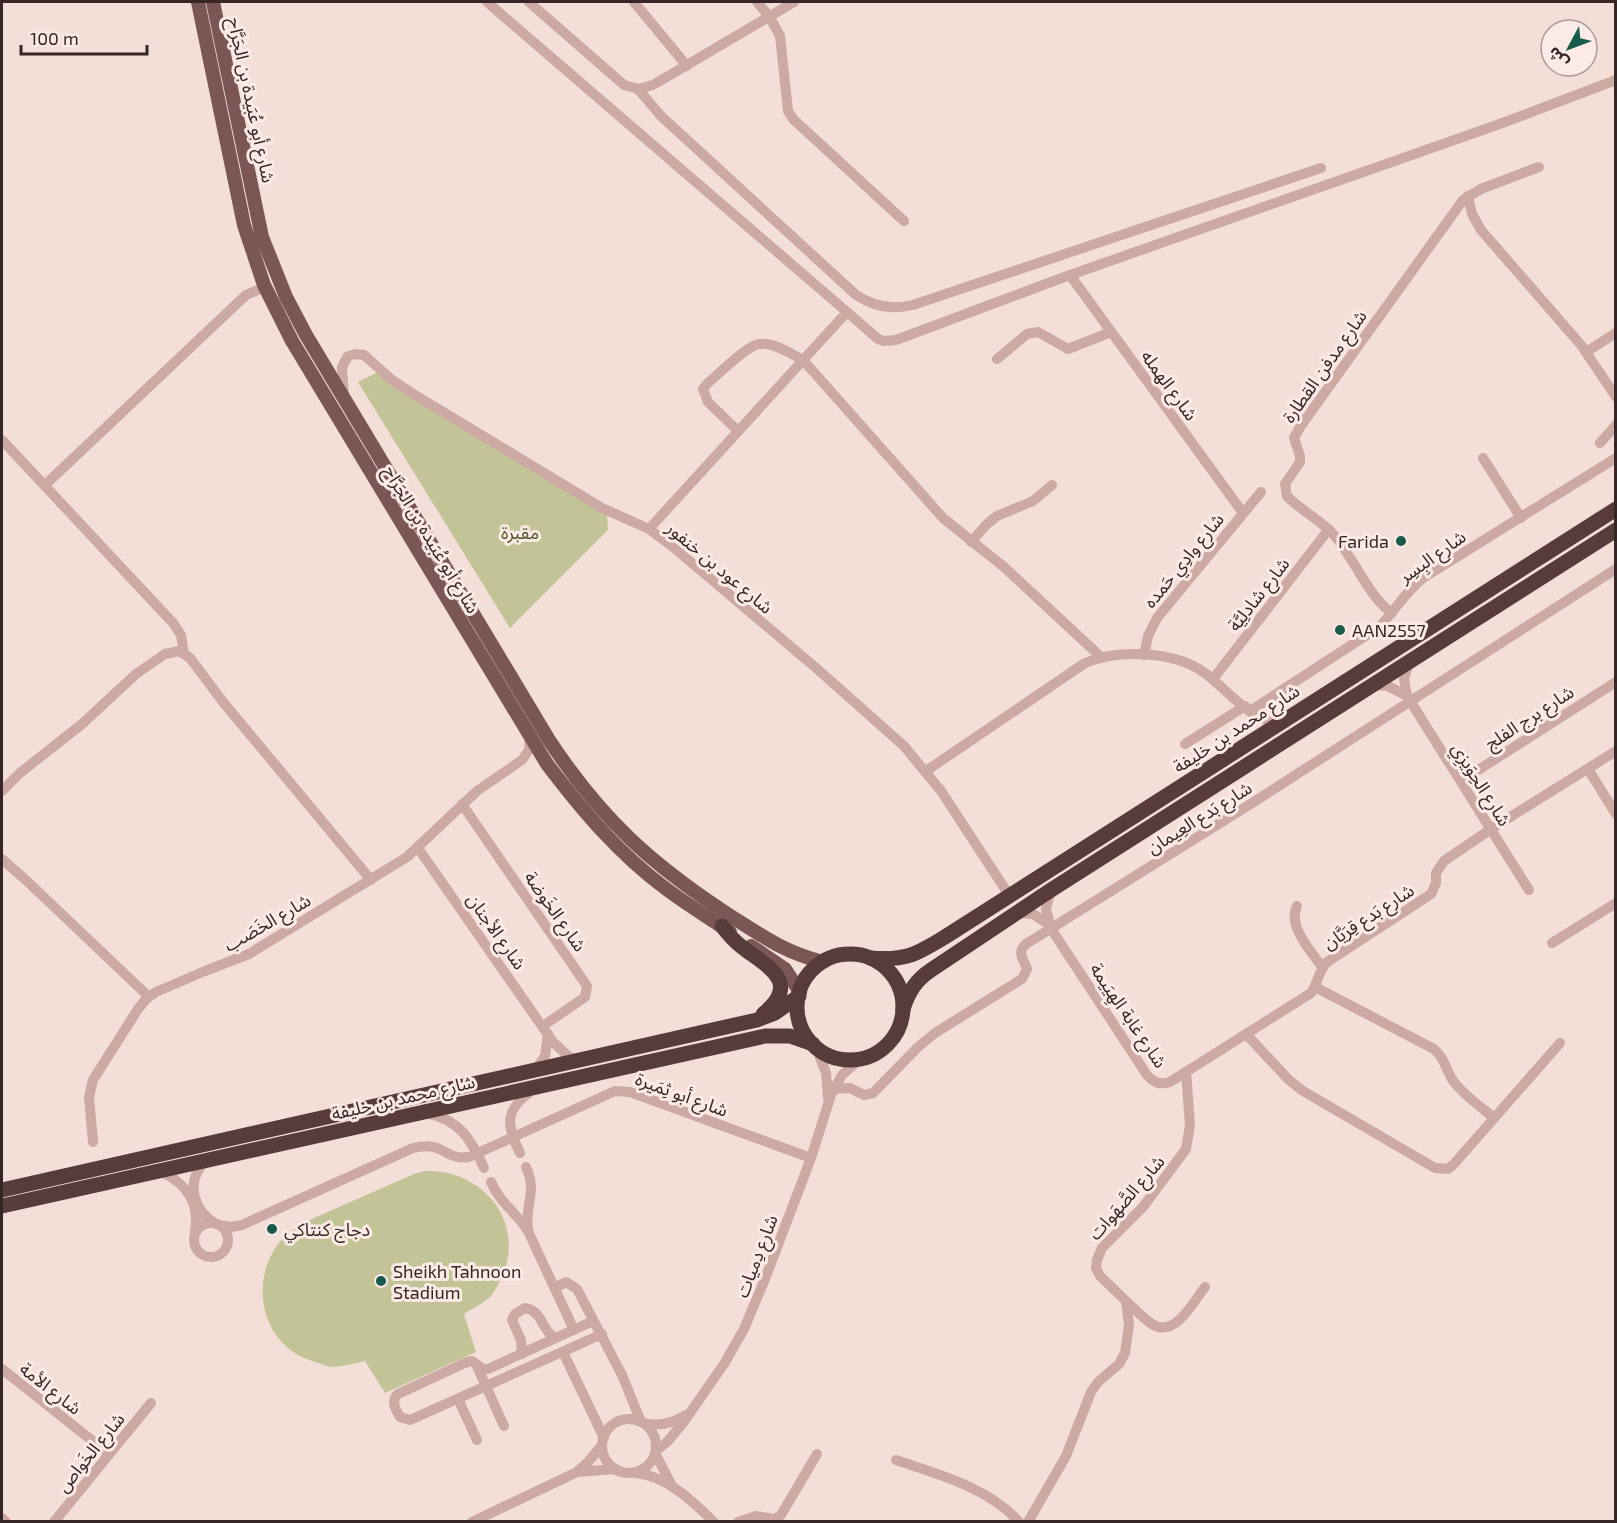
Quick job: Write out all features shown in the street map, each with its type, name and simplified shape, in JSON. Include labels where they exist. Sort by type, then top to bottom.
[{"type":"highway","name":"شارع محمد بن خليفة","points":[[870,958],[892,960],[913,955],[1616,509]]},
{"type":"highway","name":"شارع محمد بن خليفة","points":[[903,1008],[920,977],[1016,913],[1616,530]]},
{"type":"highway","points":[[722,926],[740,945],[771,967],[778,979],[777,1000],[757,1020]]},
{"type":"highway","points":[[846,954],[870,958],[884,966],[894,978],[901,993],[903,1008],[900,1026],[891,1042],[877,1053],[860,1059],[844,1060],[829,1056],[814,1046],[805,1034],[798,1009],[799,994],[812,970],[823,962],[846,954]]},
{"type":"highway","name":"شارع محمد بن خليفة","points":[[2,1190],[757,1020],[775,1013],[799,994]]},
{"type":"highway","name":"شارع محمد بن خليفة","points":[[2,1206],[765,1036],[790,1036],[814,1046]]},
{"type":"main road","name":"شارع أبو عُبَيدة بن الجَرَّاح","points":[[198,2],[244,225],[265,287],[292,341],[530,737],[547,764],[597,827],[632,861],[671,893],[785,969],[799,994]]},
{"type":"main road","name":"شارع أبو عُبَيدة بن الجَرَّاح","points":[[213,2],[262,237],[286,297],[344,399],[549,741],[599,808],[638,848],[688,888],[787,951],[823,962]]},
{"type":"street","points":[[487,2],[878,339],[891,342],[1070,275],[1487,129],[1616,80]]},
{"type":"street","points":[[529,2],[624,84],[638,88],[653,85],[794,2]]},
{"type":"street","points":[[634,2],[687,66]]},
{"type":"street","points":[[757,2],[769,16],[780,36],[788,111],[793,119],[904,221]]},
{"type":"street","points":[[638,88],[661,116],[855,294],[870,303],[886,307],[913,305],[1321,168]]},
{"type":"street","name":"شارع مدفن القطارة","points":[[1392,613],[1380,602],[1329,529],[1291,501],[1285,490],[1288,478],[1300,462],[1300,456],[1294,444],[1296,432],[1454,212],[1468,196],[1539,167]]},
{"type":"street","points":[[1468,196],[1472,214],[1481,230],[1586,352],[1616,397]]},
{"type":"street","name":"شارع الهمله","points":[[1070,275],[1243,513]]},
{"type":"street","points":[[45,485],[246,295],[265,287]]},
{"type":"street","points":[[649,529],[847,312]]},
{"type":"street","points":[[997,359],[1027,334],[1038,332],[1068,349],[1111,332]]},
{"type":"street","points":[[1586,352],[1616,333]]},
{"type":"street","points":[[738,431],[708,402],[703,389],[706,384],[750,347],[759,344],[772,345],[803,360],[943,518],[970,542],[1004,567],[1101,657]]},
{"type":"street","name":"شارع عود بن خنفور","points":[[344,399],[342,367],[348,356],[364,355],[392,380],[414,395],[602,508],[649,529],[673,547],[904,746],[926,771],[1009,895]]},
{"type":"street","points":[[1600,443],[1616,425]]},
{"type":"street","points":[[2,440],[173,623],[181,636],[183,653]]},
{"type":"street","points":[[1483,458],[1521,518]]},
{"type":"street","name":"شارع البِسِر","points":[[1185,744],[1223,719],[1247,709],[1378,627],[1392,613],[1404,595],[1423,578],[1616,458]]},
{"type":"street","points":[[970,542],[997,516],[1033,501],[1052,485]]},
{"type":"street","name":"شارع وادِي حَمده","points":[[1143,655],[1148,636],[1157,618],[1261,492]]},
{"type":"street","name":"شارع شادلِيَّة","points":[[1213,679],[1329,529]]},
{"type":"street","name":"شارع بَدع العِيمان","points":[[834,1089],[850,1088],[867,1095],[876,1092],[918,1047],[935,1033],[1022,980],[1026,969],[1021,950],[1026,944],[1249,805],[1408,698],[1616,569]]},
{"type":"street","points":[[2,791],[20,773],[82,724],[142,670],[169,652],[183,653],[190,658],[230,711],[370,880]]},
{"type":"street","points":[[926,771],[1075,670],[1101,657],[1143,655],[1166,657],[1191,664],[1213,679],[1247,709],[1271,723],[1283,722]]},
{"type":"street","points":[[1408,698],[1404,678],[1410,662]]},
{"type":"street","name":"شارع برج الفلج","points":[[1461,781],[1616,682]]},
{"type":"street","points":[[1374,685],[1388,686],[1408,698]]},
{"type":"street","name":"شارع الحِوَيزِي","points":[[1408,698],[1529,890]]},
{"type":"street","points":[[1247,709],[1257,727],[1251,742]]},
{"type":"street","points":[[522,760],[529,750],[530,737]]},
{"type":"street","points":[[1491,829],[1616,751]]},
{"type":"street","points":[[522,760],[535,760],[547,764]]},
{"type":"street","name":"شارع الخَصَب","points":[[93,1142],[89,1097],[93,1080],[138,1009],[149,997],[249,954],[370,880],[418,848],[462,804],[522,760]]},
{"type":"street","points":[[1588,769],[1609,807],[1616,814]]},
{"type":"street","name":"شارع الخَوضة","points":[[462,804],[587,986],[585,997],[546,1030]]},
{"type":"street","name":"شارع بَدع قِرَيَّان","points":[[1315,987],[1322,968],[1427,898],[1434,889],[1436,873],[1444,861],[1491,829]]},
{"type":"street","name":"شارع الأجنان","points":[[418,848],[560,1049],[575,1060]]},
{"type":"street","points":[[2,859],[149,997]]},
{"type":"street","name":"شارع غابة الهِيَيمة","points":[[1052,890],[1046,909],[1052,928],[1151,1080],[1164,1084],[1186,1072],[1304,998],[1315,987]]},
{"type":"street","points":[[1551,943],[1616,903]]},
{"type":"street","points":[[1297,906],[1294,914],[1295,923],[1322,968]]},
{"type":"street","name":"شارع غابة الهِيَيمة","points":[[1016,913],[1028,913],[1039,917],[1052,928]]},
{"type":"street","points":[[1315,987],[1434,1048],[1444,1060],[1452,1079],[1494,1118]]},
{"type":"street","points":[[537,1068],[545,1056],[546,1030]]},
{"type":"street","points":[[1246,1034],[1289,1080],[1303,1091],[1435,1168],[1441,1169],[1454,1165],[1560,1043]]},
{"type":"street","name":"شارع دِميات","points":[[814,1046],[826,1073],[828,1101]]},
{"type":"street","name":"شارع دِميات","points":[[656,1452],[667,1442],[691,1411],[724,1364],[744,1329],[811,1158],[828,1101],[842,1075],[860,1059]]},
{"type":"street","name":"شارع الصَّهَوات","points":[[1186,1072],[1190,1125],[1186,1149],[1143,1207],[1102,1248],[1096,1268],[1100,1276],[1154,1325],[1166,1327],[1177,1322],[1205,1287]]},
{"type":"street","points":[[420,1112],[442,1118],[477,1140],[485,1143],[493,1142],[501,1139],[506,1133],[511,1115],[519,1101],[535,1088]]},
{"type":"street","name":"شارع أبو ثِمَيرة","points":[[218,1224],[231,1227],[242,1225],[423,1145],[436,1146],[455,1157],[462,1158],[478,1154],[608,1094],[623,1091],[811,1158]]},
{"type":"street","points":[[509,1125],[512,1138],[520,1153]]},
{"type":"street","points":[[462,1131],[474,1145],[484,1168]]},
{"type":"street","points":[[162,1172],[182,1184],[194,1201],[203,1215],[226,1232],[227,1243],[218,1255],[205,1256],[195,1246],[197,1215],[194,1201],[193,1185],[198,1171],[206,1162]]},
{"type":"street","points":[[526,1167],[532,1181],[527,1213],[528,1230]]},
{"type":"street","points":[[491,1182],[498,1196],[519,1217],[528,1230],[574,1330]]},
{"type":"street","points":[[507,1206],[521,1205],[531,1196]]},
{"type":"street","points":[[195,1232],[204,1224],[218,1224]]},
{"type":"street","name":"شارع أبو ثِمَيرة","points":[[227,1243],[242,1225]]},
{"type":"street","points":[[555,1288],[562,1283],[574,1286],[602,1334],[642,1422],[654,1435],[656,1452],[672,1486]]},
{"type":"street","points":[[1028,1521],[1066,1456],[1091,1392],[1098,1382],[1119,1364],[1125,1353],[1129,1325],[1126,1301]]},
{"type":"street","points":[[522,1354],[522,1343],[513,1320],[515,1314],[525,1308],[538,1314],[548,1333],[555,1338]]},
{"type":"street","points":[[593,1321],[488,1369],[483,1369],[472,1361],[467,1362],[398,1394],[394,1402],[400,1417],[410,1420],[602,1334]]},
{"type":"street","points":[[563,1352],[603,1441],[604,1455],[616,1469]]},
{"type":"street","points":[[476,1363],[504,1426]]},
{"type":"street","name":"شارع الأمة","points":[[2,1369],[109,1454]]},
{"type":"street","points":[[458,1399],[477,1440]]},
{"type":"street","name":"شارع الخَواص","points":[[54,1521],[151,1403]]},
{"type":"street","name":"شارع دِميات","points":[[642,1422],[651,1425],[668,1424],[691,1411]]},
{"type":"street","points":[[472,1521],[577,1472],[588,1462],[603,1441],[607,1431],[619,1421],[634,1419],[642,1422]]},
{"type":"street","points":[[633,1473],[647,1467],[656,1452]]},
{"type":"street","points":[[738,1521],[756,1516],[774,1519],[781,1515],[817,1454]]},
{"type":"street","points":[[896,1460],[936,1473],[988,1496],[1004,1506],[1019,1521]]},
{"type":"street","points":[[577,1472],[616,1469],[654,1476],[672,1486],[714,1521]]},
{"type":"street","points":[[2,1518],[6,1521]]},
{"type":"green space","name":"مقبرة","points":[[376,373],[607,514],[608,530],[510,628],[358,382]]},
{"type":"green space","name":"Sheikh Tahnoon Stadium","points":[[425,1171],[463,1178],[493,1200],[508,1233],[509,1252],[504,1272],[493,1294],[464,1314],[476,1352],[385,1393],[365,1361],[338,1367],[329,1366],[294,1353],[280,1341],[270,1326],[264,1308],[265,1272],[272,1254],[283,1238],[295,1228]]},
{"type":"place","name":"Farida","points":[[1401,541]]},
{"type":"place","name":"AAN2557","points":[[1340,630]]},
{"type":"place","name":"دجاج كنتاكي","points":[[272,1229]]},
{"type":"place","name":"Sheikh Tahnoon Stadium","points":[[381,1281]]}]
